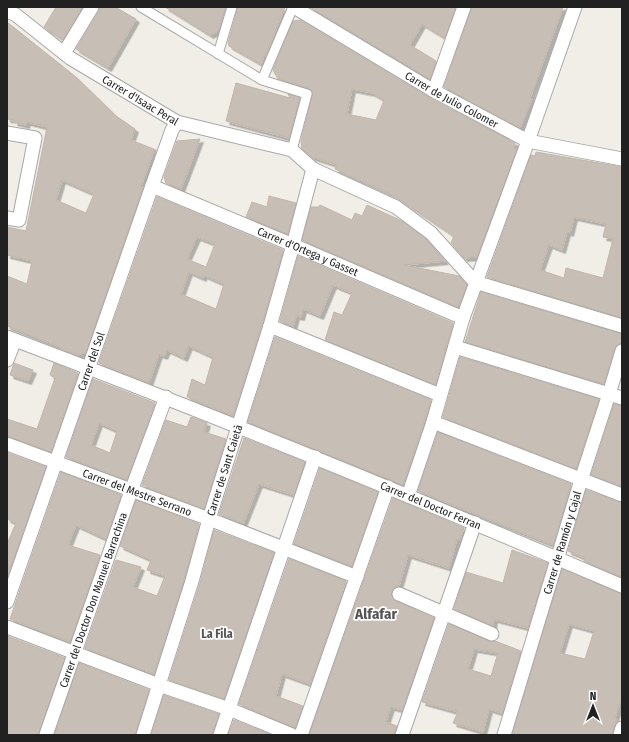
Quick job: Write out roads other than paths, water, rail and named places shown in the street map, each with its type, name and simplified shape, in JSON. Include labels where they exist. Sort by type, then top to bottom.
[{"type":"street","points":[[64,53],[92,7]]},
{"type":"street","points":[[141,7],[262,80],[307,94],[292,150],[313,168],[396,207],[431,233],[475,282],[622,326]]},
{"type":"street","points":[[218,54],[232,7]]},
{"type":"street","points":[[262,80],[294,7]]},
{"type":"street","name":"Carrer de Julio Colomer","points":[[294,7],[434,90],[528,141],[622,159]]},
{"type":"street","points":[[434,90],[464,7]]},
{"type":"street","points":[[408,496],[433,422],[475,282],[528,141],[575,7]]},
{"type":"street","name":"Carrer d'Isaac Peral","points":[[7,11],[16,14],[64,53],[177,122],[292,150]]},
{"type":"street","name":"Carrer del Sol","points":[[7,602],[152,186],[172,130],[177,122]]},
{"type":"street","points":[[7,133],[35,138],[13,219]]},
{"type":"street","name":"Carrer de Sant Caietà","points":[[143,735],[270,326],[294,245],[313,168]]},
{"type":"street","name":"Carrer d'Ortega y Gasset","points":[[152,186],[463,318]]},
{"type":"street","points":[[270,326],[440,395]]},
{"type":"street","points":[[7,360],[11,338]]},
{"type":"street","name":"Carrer del Doctor Ferran","points":[[11,338],[315,457],[622,586]]},
{"type":"street","points":[[455,347],[616,396]]},
{"type":"street","name":"Carrer de Ramón y Cajal","points":[[504,735],[581,480],[616,396],[622,351]]},
{"type":"street","name":"Carrer del Doctor Don Manuel Barrachina","points":[[46,735],[76,653],[131,491],[166,398]]},
{"type":"street","points":[[433,422],[622,495]]},
{"type":"street","name":"Carrer del Mestre Serrano","points":[[7,444],[209,519],[357,577]]},
{"type":"street","points":[[220,735],[315,457]]},
{"type":"street","points":[[301,735],[388,487]]},
{"type":"street","points":[[402,735],[475,523]]},
{"type":"street","points":[[399,594],[492,634]]},
{"type":"street","points":[[7,627],[292,735]]},
{"type":"street","points":[[620,735],[622,728]]},
{"type":"district","name":"Alfafar","points":[[376,614]]},
{"type":"district","name":"La Fila","points":[[217,634]]}]
